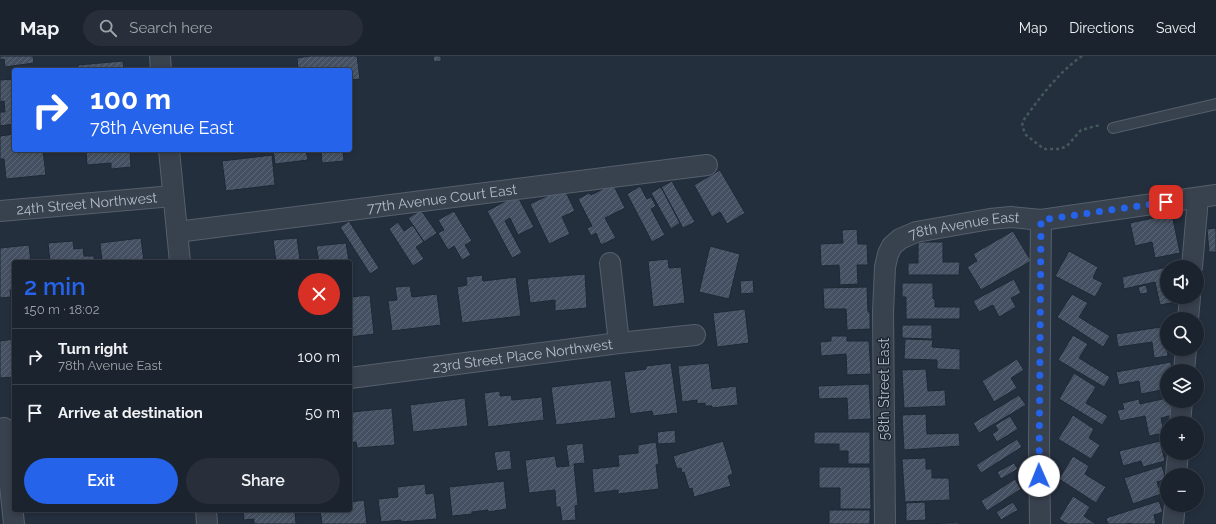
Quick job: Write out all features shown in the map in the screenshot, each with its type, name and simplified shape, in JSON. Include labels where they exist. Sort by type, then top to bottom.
[{"type":"street","points":[[160,56],[161,68]]},
{"type":"street","points":[[169,152],[180,260]]},
{"type":"street","name":"77th Avenue Court East","points":[[177,232],[708,165]]},
{"type":"street","name":"24th Street Northwest","points":[[0,211],[173,196]]},
{"type":"street","points":[[1193,260],[1207,196]]},
{"type":"street","name":"78th Avenue East","points":[[888,254],[892,246],[900,239],[916,232],[990,219],[1011,217],[1041,220],[1207,196]]},
{"type":"street","points":[[1040,524],[1039,444],[1041,220]]},
{"type":"street","name":"58th Street East","points":[[885,524],[883,312],[885,267],[888,254]]},
{"type":"street","points":[[610,263],[619,343]]},
{"type":"street","name":"23rd Street Place Northwest","points":[[352,378],[619,343],[695,335]]},
{"type":"street","points":[[6,428],[12,500]]},
{"type":"street","points":[[13,512],[14,524]]},
{"type":"street","points":[[206,512],[207,524]]},
{"type":"street","points":[[1173,524],[1174,512]]},
{"type":"lane","points":[[1113,128],[1216,104]]},
{"type":"path","points":[[1082,56],[1062,73],[1043,94],[1023,121],[1023,131],[1037,146],[1044,149],[1060,149],[1066,146],[1081,130],[1111,122],[1113,128]]},
{"type":"building","points":[[0,56],[33,56],[34,63],[5,67],[4,59],[0,60]]},
{"type":"building","points":[[310,56],[357,56],[360,79],[352,80],[352,68],[298,68],[297,58]]},
{"type":"building","points":[[433,56],[441,56],[441,61],[434,62]]},
{"type":"building","points":[[123,61],[124,68],[78,68],[78,65]]},
{"type":"building","points":[[12,79],[12,124],[0,126],[0,112],[5,112],[4,101],[0,102],[0,80]]},
{"type":"building","points":[[12,134],[12,152],[43,152],[46,175],[6,179],[4,159],[0,159],[0,136]]},
{"type":"building","points":[[86,152],[130,152],[131,167],[111,169],[111,163],[87,165]]},
{"type":"building","points":[[273,152],[306,152],[308,160],[275,164]]},
{"type":"building","points":[[321,152],[343,152],[344,161],[322,163]]},
{"type":"building","points":[[272,155],[275,185],[226,191],[222,161]]},
{"type":"building","points":[[720,170],[745,213],[727,224],[720,212],[712,217],[694,185]]},
{"type":"building","points":[[672,181],[695,222],[683,228],[661,187]]},
{"type":"building","points":[[613,184],[625,208],[605,218],[616,238],[601,245],[596,233],[591,236],[587,228],[592,226],[578,199],[589,193],[591,195]]},
{"type":"building","points":[[640,186],[647,199],[651,197],[656,206],[651,209],[665,235],[652,242],[627,194]]},
{"type":"building","points":[[661,187],[680,223],[671,229],[651,193]]},
{"type":"building","points":[[564,188],[575,211],[562,217],[570,234],[549,244],[530,204]]},
{"type":"building","points":[[517,195],[534,227],[518,235],[510,218],[505,221],[522,253],[512,258],[487,211]]},
{"type":"building","points":[[421,210],[437,233],[424,242],[408,218]]},
{"type":"building","points":[[454,211],[472,241],[465,245],[471,255],[462,260],[454,246],[448,250],[438,233],[444,230],[438,220]]},
{"type":"building","points":[[1172,214],[1180,253],[1155,258],[1152,242],[1135,246],[1130,223]]},
{"type":"building","points":[[349,221],[379,268],[370,274],[340,227]]},
{"type":"building","points":[[398,222],[404,231],[413,225],[424,242],[416,247],[424,259],[413,266],[389,229]]},
{"type":"building","points":[[1216,228],[1216,252],[1209,252],[1207,229]]},
{"type":"building","points":[[857,229],[858,244],[867,244],[868,265],[857,265],[858,284],[840,285],[839,265],[821,266],[820,244],[843,243],[842,230]]},
{"type":"building","points":[[1013,231],[1031,261],[981,290],[967,267],[977,261],[973,254]]},
{"type":"building","points":[[141,238],[144,260],[102,260],[100,243]]},
{"type":"building","points":[[297,238],[300,260],[276,260],[273,240]]},
{"type":"building","points":[[73,241],[74,249],[83,248],[84,256],[94,256],[94,260],[50,260],[48,243]]},
{"type":"building","points":[[918,242],[943,242],[943,262],[960,262],[959,275],[908,275],[908,263],[918,263]]},
{"type":"building","points":[[346,243],[349,260],[319,260],[316,246]]},
{"type":"building","points":[[29,245],[31,260],[12,260],[11,297],[0,298],[0,248]]},
{"type":"building","points":[[710,246],[740,254],[729,299],[699,292]]},
{"type":"building","points":[[1069,251],[1098,267],[1093,278],[1103,283],[1095,297],[1055,276]]},
{"type":"building","points":[[668,259],[669,268],[681,267],[685,303],[653,307],[648,261]]},
{"type":"building","points":[[1160,269],[1160,304],[1165,304],[1160,305],[1155,282],[1124,289],[1122,277]]},
{"type":"building","points":[[585,274],[587,308],[555,311],[555,300],[530,303],[527,279]]},
{"type":"building","points":[[482,275],[483,281],[516,277],[521,316],[462,323],[457,287],[467,285],[466,277]]},
{"type":"building","points":[[1014,279],[1021,293],[1011,298],[1016,307],[999,317],[993,305],[979,312],[973,301]]},
{"type":"building","points":[[753,280],[754,293],[741,294],[740,281]]},
{"type":"building","points":[[902,283],[933,283],[933,299],[935,299],[935,307],[960,307],[960,319],[906,319],[906,297],[902,297]]},
{"type":"building","points":[[1146,285],[1148,293],[1140,294],[1138,287]]},
{"type":"building","points":[[410,286],[412,297],[437,294],[441,325],[392,331],[388,301],[397,300],[395,287]]},
{"type":"building","points":[[867,287],[868,312],[870,312],[870,329],[847,330],[846,309],[824,309],[823,288]]},
{"type":"building","points":[[1072,294],[1088,303],[1079,317],[1110,336],[1103,347],[1057,317]]},
{"type":"building","points":[[370,295],[374,334],[352,337],[352,297]]},
{"type":"building","points":[[745,309],[749,343],[717,347],[713,313]]},
{"type":"building","points":[[902,325],[932,325],[932,339],[902,338]]},
{"type":"building","points":[[1160,327],[1160,356],[1168,356],[1154,358],[1152,342],[1118,347],[1116,334]]},
{"type":"building","points":[[1073,335],[1088,344],[1079,358],[1110,377],[1104,387],[1058,360]]},
{"type":"building","points":[[831,336],[847,336],[847,341],[869,341],[871,374],[847,375],[846,354],[821,356],[820,342],[831,341]]},
{"type":"building","points":[[12,339],[12,377],[0,378],[0,341]]},
{"type":"building","points":[[905,339],[933,340],[932,347],[960,349],[960,370],[937,369],[937,360],[904,359]]},
{"type":"building","points":[[1017,359],[1024,370],[1011,378],[1017,388],[994,402],[982,381]]},
{"type":"building","points":[[1171,362],[1171,364],[1160,364]]},
{"type":"building","points":[[671,363],[678,413],[653,416],[652,411],[630,414],[624,372],[646,369],[646,366]]},
{"type":"building","points":[[709,363],[712,389],[736,386],[738,405],[712,408],[712,406],[705,406],[705,403],[697,404],[697,400],[682,402],[678,366]]},
{"type":"building","points":[[1160,364],[1160,390],[1141,394],[1139,381],[1119,385],[1116,372]]},
{"type":"building","points":[[926,369],[928,391],[945,390],[946,406],[904,408],[902,370]]},
{"type":"building","points":[[1074,373],[1096,387],[1086,403],[1108,416],[1102,425],[1059,399]]},
{"type":"building","points":[[611,380],[616,418],[556,425],[551,387]]},
{"type":"building","points":[[869,384],[871,419],[848,420],[847,398],[819,399],[818,386]]},
{"type":"building","points":[[500,391],[500,396],[511,395],[512,400],[542,397],[544,420],[488,427],[484,393]]},
{"type":"building","points":[[1019,395],[1026,405],[979,433],[973,423]]},
{"type":"building","points":[[465,398],[468,426],[413,432],[410,405]]},
{"type":"building","points":[[1139,399],[1140,404],[1160,400],[1160,408],[1171,408],[1173,415],[1160,416],[1160,434],[1149,436],[1145,416],[1120,421],[1117,410],[1124,409],[1122,403]]},
{"type":"building","points":[[392,408],[395,445],[357,448],[356,442],[352,443],[352,412]]},
{"type":"building","points":[[926,414],[927,434],[959,433],[960,446],[904,450],[902,415]]},
{"type":"building","points":[[1073,415],[1094,429],[1089,438],[1100,445],[1091,459],[1058,439]]},
{"type":"building","points":[[1010,416],[1018,429],[997,442],[992,434],[998,430],[995,425]]},
{"type":"building","points":[[675,430],[676,443],[658,444],[657,432]]},
{"type":"building","points":[[814,432],[870,432],[870,464],[848,464],[848,451],[839,451],[839,444],[814,444]]},
{"type":"building","points":[[1017,439],[1022,447],[981,473],[976,465]]},
{"type":"building","points":[[723,441],[733,474],[728,476],[731,486],[694,497],[692,488],[689,489],[684,472],[682,473],[681,468],[677,469],[673,456]]},
{"type":"building","points":[[1160,441],[1160,460],[1165,461],[1143,467],[1141,461],[1123,466],[1119,451]]},
{"type":"building","points":[[656,442],[659,464],[656,465],[659,489],[618,494],[618,490],[594,493],[592,469],[619,466],[618,455],[638,453],[638,445]]},
{"type":"building","points":[[583,443],[585,463],[574,464],[578,505],[575,506],[576,520],[562,521],[560,507],[556,507],[555,490],[529,493],[525,460],[555,456],[557,467],[569,466],[566,445]]},
{"type":"building","points":[[510,450],[512,469],[497,471],[494,452]]},
{"type":"building","points":[[1073,456],[1089,466],[1085,474],[1106,487],[1096,503],[1059,479]]},
{"type":"building","points":[[926,458],[926,469],[932,469],[932,478],[949,478],[950,500],[905,502],[902,459]]},
{"type":"building","points":[[1014,463],[1018,469],[1001,479],[997,472]]},
{"type":"building","points":[[1162,466],[1163,468],[1160,468],[1160,481],[1157,482],[1160,494],[1133,504],[1124,478]]},
{"type":"building","points":[[819,467],[870,467],[871,509],[840,509],[840,488],[819,488]]},
{"type":"building","points":[[1015,479],[1021,489],[987,511],[981,501]]},
{"type":"building","points":[[504,481],[507,509],[488,512],[488,510],[472,512],[472,514],[452,516],[449,487]]},
{"type":"building","points":[[425,484],[426,494],[434,493],[437,519],[381,522],[378,499],[398,497],[397,487]]},
{"type":"building","points":[[1073,496],[1090,507],[1084,516],[1096,524],[1067,524],[1059,519]]},
{"type":"building","points":[[364,500],[367,524],[322,524],[320,512],[352,512],[352,502]]},
{"type":"building","points":[[1159,501],[1160,512],[1163,512],[1154,515],[1156,524],[1108,524],[1106,518]]},
{"type":"building","points":[[925,502],[926,520],[906,521],[906,503]]},
{"type":"building","points":[[1013,502],[1018,510],[1001,520],[996,512]]},
{"type":"building","points":[[829,510],[870,510],[870,524],[829,524]]},
{"type":"building","points":[[243,512],[295,512],[296,524],[254,524],[254,519],[244,520]]},
{"type":"building","points":[[959,522],[959,524],[929,524]]},
{"type":"route","points":[[1039,476],[1041,220],[1166,202]]}]
